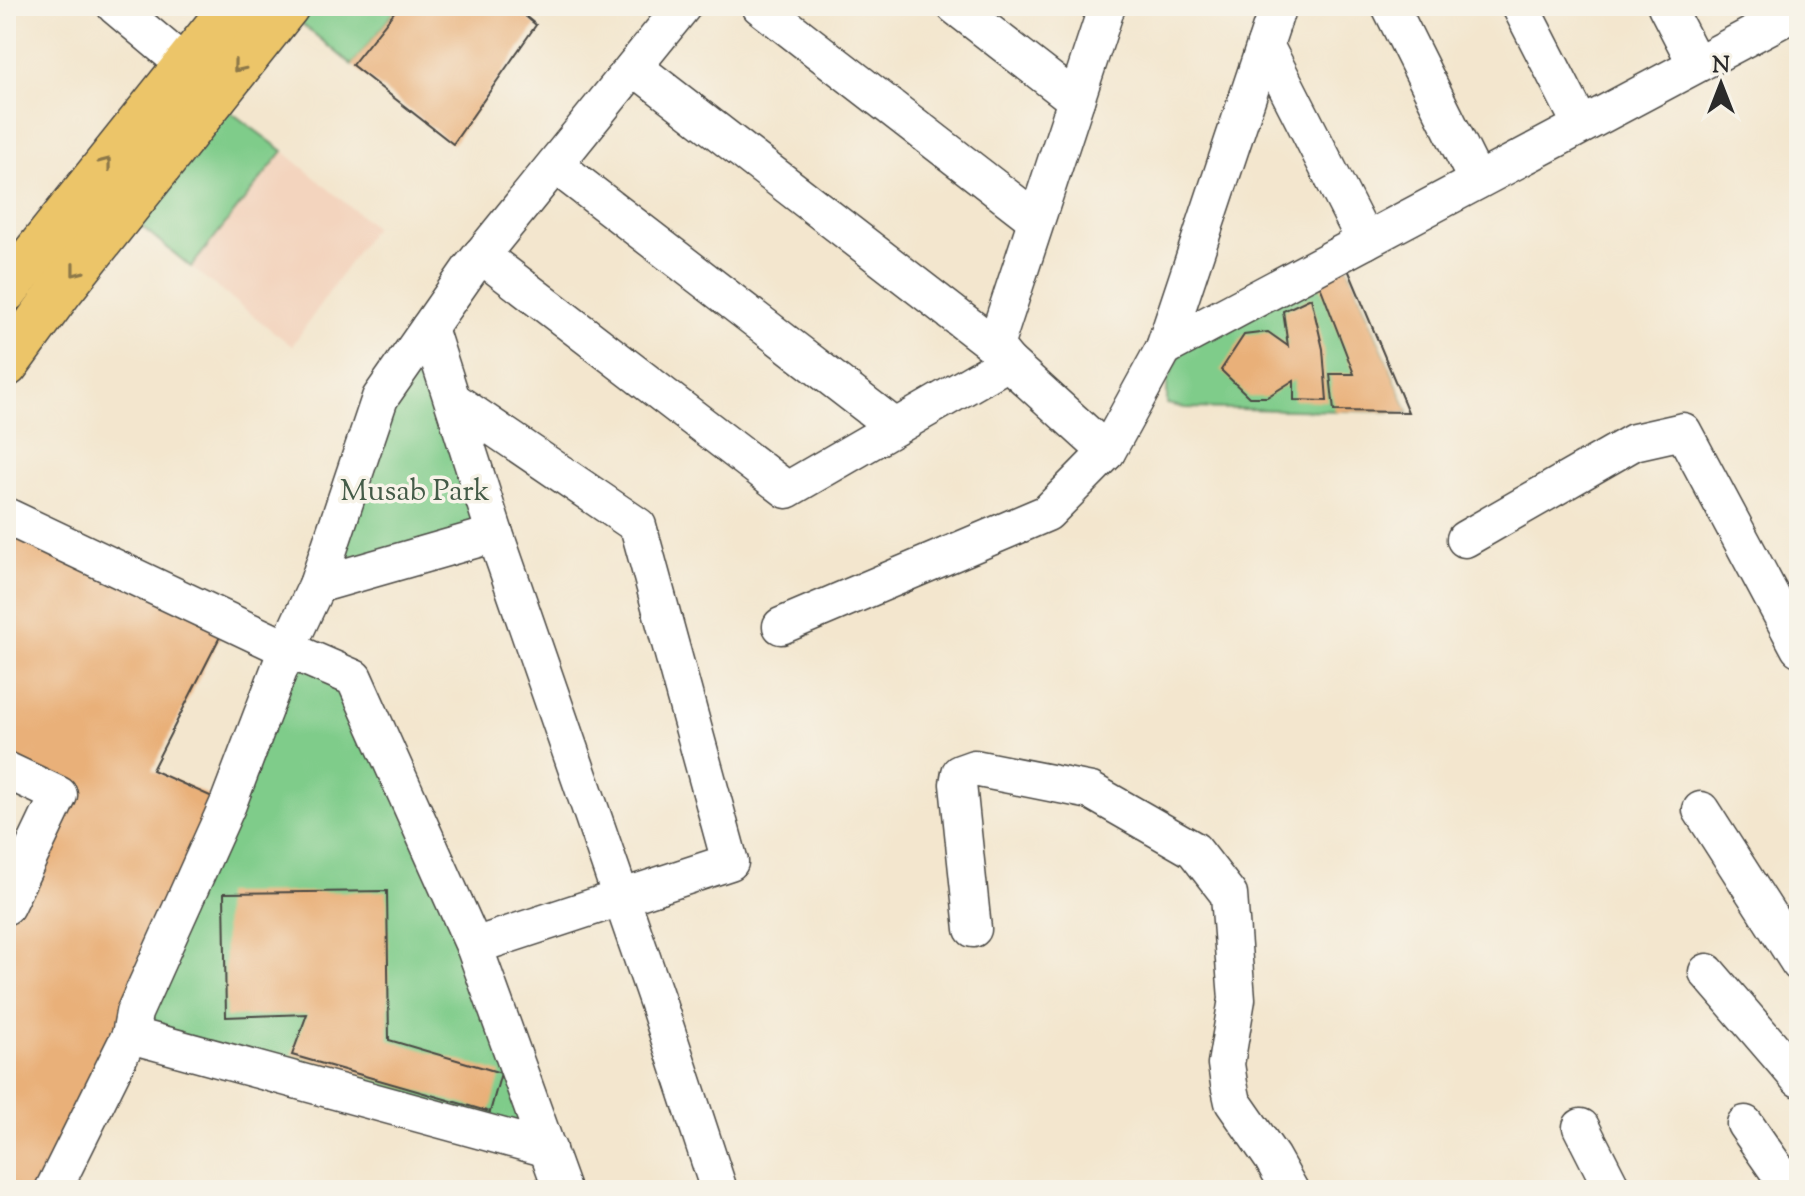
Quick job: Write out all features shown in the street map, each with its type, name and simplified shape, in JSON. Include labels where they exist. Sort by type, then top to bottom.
[{"type":"main road","points":[[6,290],[233,6]]},
{"type":"main road","points":[[6,365],[61,290],[287,6]]},
{"type":"street","points":[[115,6],[184,64]]},
{"type":"street","points":[[53,1190],[130,1035],[134,1013],[228,804],[287,649],[317,585],[380,398],[481,255],[683,6]]},
{"type":"street","points":[[760,6],[1035,219]]},
{"type":"street","points":[[955,6],[1076,100]]},
{"type":"street","points":[[481,255],[787,490],[895,427],[1001,354],[1035,219],[1107,6]]},
{"type":"street","points":[[781,626],[1047,513],[1107,452],[1164,348],[1278,6]]},
{"type":"street","points":[[1390,6],[1477,181]]},
{"type":"street","points":[[1520,6],[1581,125]]},
{"type":"street","points":[[1666,6],[1696,64]]},
{"type":"street","points":[[1164,348],[1799,8]]},
{"type":"street","points":[[1265,45],[1365,241]]},
{"type":"street","points":[[634,67],[1001,354],[1107,452]]},
{"type":"street","points":[[555,165],[895,427]]},
{"type":"street","points":[[429,328],[495,534],[719,1190]]},
{"type":"street","points":[[453,400],[638,526],[730,862],[474,946]]},
{"type":"street","points":[[1465,539],[1634,442],[1683,431],[1799,648]]},
{"type":"street","points":[[6,516],[354,678],[474,946],[562,1190]]},
{"type":"street","points":[[317,585],[495,534]]},
{"type":"street","points":[[973,929],[958,784],[960,773],[974,768],[1091,791],[1194,850],[1229,895],[1237,999],[1226,1064],[1233,1102],[1290,1190]]},
{"type":"street","points":[[6,770],[59,795],[6,906]]},
{"type":"street","points":[[1701,810],[1799,963]]},
{"type":"street","points":[[1707,972],[1799,1079]]},
{"type":"street","points":[[130,1035],[548,1149]]},
{"type":"street","points":[[1745,1124],[1791,1190]]},
{"type":"street","points":[[1581,1127],[1613,1190]]},
{"type":"shaded area","points":[[283,151],[374,227],[292,346],[191,267]]},
{"type":"green space","points":[[314,6],[399,6],[352,65],[301,23]]},
{"type":"green space","points":[[228,110],[283,151],[191,267],[140,225]]},
{"type":"green space","points":[[1345,262],[1408,412],[1185,408],[1167,404],[1167,381],[1182,351]]},
{"type":"green space","name":"Musab Park","points":[[429,328],[495,534],[317,585]]},
{"type":"green space","points":[[287,649],[354,678],[548,1149],[130,1035]]},
{"type":"building","points":[[399,6],[513,6],[536,25],[453,144],[352,65]]},
{"type":"building","points":[[1345,262],[1408,412],[1334,411],[1330,374],[1354,374],[1317,278]]},
{"type":"building","points":[[1311,298],[1323,349],[1327,401],[1294,400],[1294,380],[1267,397],[1249,397],[1221,370],[1244,335],[1268,332],[1288,346],[1283,311]]},
{"type":"building","points":[[6,515],[228,621],[152,770],[228,804],[53,1190],[6,1190],[6,1094],[12,1079],[6,1092],[6,905],[59,794],[6,770]]},
{"type":"building","points":[[387,891],[389,1040],[501,1073],[490,1112],[292,1055],[307,1014],[226,1017],[224,893]]}]
